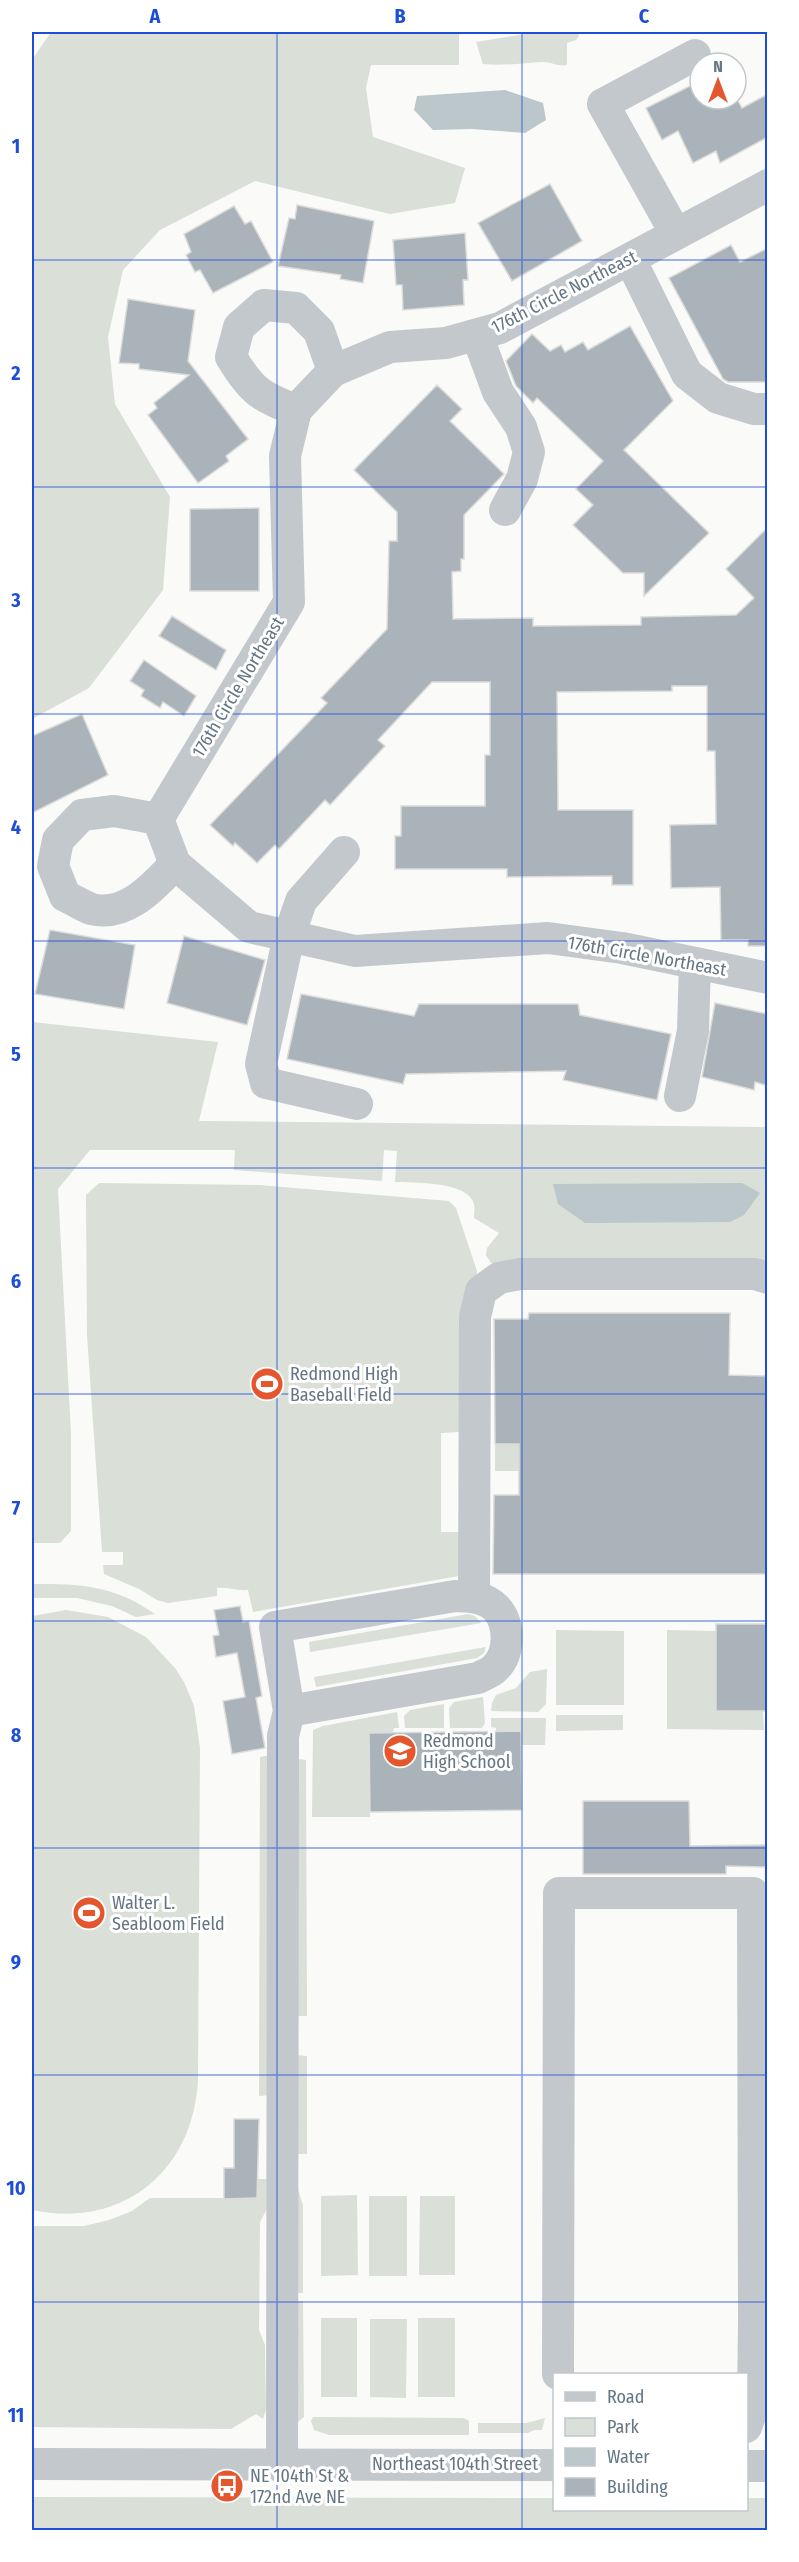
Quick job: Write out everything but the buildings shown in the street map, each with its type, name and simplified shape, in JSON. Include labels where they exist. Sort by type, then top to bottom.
[{"type":"street","points":[[676,234],[603,104],[688,59]]},
{"type":"street","name":"176th Circle Northeast","points":[[768,185],[500,328],[446,343],[390,347],[333,371],[296,410],[285,456],[289,603],[158,819],[175,864],[249,927],[355,951],[548,938],[622,948],[768,978]]},
{"type":"street","points":[[630,259],[687,374],[718,398],[754,409],[768,409]]},
{"type":"street","points":[[296,410],[269,400],[247,384],[231,357],[239,327],[264,305],[296,308],[319,331],[333,371]]},
{"type":"street","points":[[477,335],[498,392],[521,427],[529,452],[522,479],[505,510]]},
{"type":"street","points":[[158,819],[114,811],[82,815],[58,840],[53,866],[65,896],[92,909],[122,908],[147,892],[175,864]]},
{"type":"street","points":[[344,852],[301,901],[289,936],[261,1064],[266,1083],[357,1104]]},
{"type":"street","points":[[680,1096],[693,1031],[695,963]]},
{"type":"street","points":[[474,1596],[475,1317],[481,1291],[499,1278],[520,1274],[755,1274],[768,1278]]},
{"type":"street","points":[[282,2464],[283,1736],[289,1710],[275,1627],[455,1596],[474,1596],[495,1607],[508,1630],[504,1651],[496,1668],[478,1678],[289,1710]]},
{"type":"street","points":[[558,2373],[559,1893],[753,1893],[756,2422]]},
{"type":"street","name":"Northeast 104th Street","points":[[32,2464],[553,2465]]},
{"type":"street","points":[[748,2466],[768,2466]]},
{"type":"green space","points":[[51,32],[459,32],[459,65],[371,65],[366,88],[373,137],[465,168],[455,203],[390,214],[255,181],[160,230],[123,270],[108,337],[115,404],[170,497],[163,590],[89,688],[32,719],[32,60]]},
{"type":"green space","points":[[537,32],[577,32],[579,36],[576,40],[567,43],[567,65],[543,62],[483,64],[476,42]]},
{"type":"green space","points":[[32,1022],[218,1042],[199,1121],[767,1127],[767,1261],[491,1263],[486,1255],[487,1248],[499,1233],[474,1218],[474,1204],[470,1196],[452,1187],[427,1183],[395,1182],[397,1151],[384,1150],[382,1181],[234,1170],[235,1150],[90,1150],[58,1189],[71,1434],[71,1531],[60,1543],[32,1543]]},
{"type":"green space","name":"Redmond High Baseball Field","points":[[99,1183],[259,1185],[449,1201],[456,1208],[477,1271],[477,1279],[459,1432],[441,1433],[441,1532],[459,1532],[465,1575],[253,1612],[248,1590],[217,1588],[217,1596],[168,1603],[157,1600],[139,1589],[104,1574],[103,1565],[123,1565],[123,1552],[102,1552],[87,1335],[86,1195]]},
{"type":"green space","points":[[495,1444],[519,1444],[519,1471],[495,1471]]},
{"type":"green space","points":[[32,1584],[96,1588],[125,1597],[155,1614],[136,1617],[112,1606],[77,1598],[32,1598]]},
{"type":"green space","points":[[66,1610],[108,1617],[146,1637],[175,1668],[184,1682],[194,1706],[200,1748],[198,2080],[193,2113],[183,2142],[167,2167],[147,2187],[123,2201],[95,2211],[65,2214],[32,2210],[32,1616]]},
{"type":"green space","points":[[468,1614],[475,1616],[481,1623],[310,1652],[309,1642]]},
{"type":"green space","points":[[556,1630],[624,1631],[624,1705],[556,1705]]},
{"type":"green space","points":[[667,1630],[716,1631],[716,1711],[763,1711],[764,1730],[667,1729]]},
{"type":"green space","points":[[486,1647],[484,1653],[477,1658],[316,1687],[314,1677]]},
{"type":"green space","points":[[547,1669],[546,1704],[538,1712],[491,1711],[496,1695],[516,1688],[530,1672]]},
{"type":"green space","points":[[483,1697],[485,1723],[482,1728],[450,1728],[449,1708],[454,1702]]},
{"type":"green space","points":[[444,1704],[444,1728],[405,1728],[404,1716],[410,1710]]},
{"type":"green space","points":[[397,1712],[399,1728],[394,1728],[393,1732],[369,1733],[369,1762],[436,1762],[436,1732],[445,1732],[437,1766],[400,1766],[400,1777],[394,1776],[394,1782],[369,1782],[370,1817],[312,1817],[313,1730],[323,1726]]},
{"type":"green space","points":[[556,1715],[623,1715],[623,1730],[556,1731]]},
{"type":"green space","points":[[491,1718],[546,1718],[545,1745],[521,1745],[521,1731],[496,1731],[496,1728],[491,1727]]},
{"type":"green space","points":[[270,1755],[270,2095],[259,2096],[260,1757]]},
{"type":"green space","points":[[300,1759],[306,1760],[307,2016],[296,2016],[295,1763]]},
{"type":"green space","points":[[295,2055],[307,2056],[307,2154],[295,2154]]},
{"type":"green space","points":[[258,2179],[270,2179],[270,2203],[260,2222],[259,2330],[265,2345],[266,2410],[263,2419],[256,2414],[231,2429],[32,2427],[32,2226],[84,2226],[132,2211],[150,2198],[257,2198]]},
{"type":"green space","points":[[296,2183],[303,2205],[303,2293],[295,2293]]},
{"type":"green space","points":[[357,2195],[358,2275],[321,2276],[321,2196]]},
{"type":"green space","points":[[369,2196],[407,2196],[407,2276],[369,2276]]},
{"type":"green space","points":[[420,2196],[455,2196],[455,2275],[419,2275]]},
{"type":"green space","points":[[295,2301],[303,2301],[304,2417],[298,2422],[295,2410]]},
{"type":"green space","points":[[321,2318],[357,2318],[357,2397],[321,2397]]},
{"type":"green space","points":[[418,2318],[455,2318],[455,2397],[418,2397]]},
{"type":"green space","points":[[370,2319],[407,2319],[406,2398],[370,2397]]},
{"type":"green space","points":[[313,2417],[464,2418],[469,2421],[469,2435],[329,2435],[314,2430],[311,2421]]},
{"type":"green space","points":[[545,2418],[542,2430],[528,2433],[478,2433],[478,2423],[526,2423]]},
{"type":"green space","points":[[32,2497],[553,2498],[553,2511],[748,2511],[748,2498],[767,2498],[768,2530],[32,2530]]},
{"type":"water","points":[[505,90],[543,103],[546,120],[525,133],[472,129],[433,130],[414,110],[417,96]]},
{"type":"water","points":[[742,1183],[760,1193],[744,1215],[730,1222],[595,1223],[585,1223],[558,1204],[553,1184]]},
{"type":"place","name":"Redmond High Baseball Field","points":[[267,1384]]},
{"type":"place","name":"Redmond High School","points":[[400,1751]]},
{"type":"place","name":"Walter L. Seabloom Field","points":[[89,1913]]},
{"type":"place","name":"NE 104th St & 172nd Ave NE","points":[[227,2486]]}]
